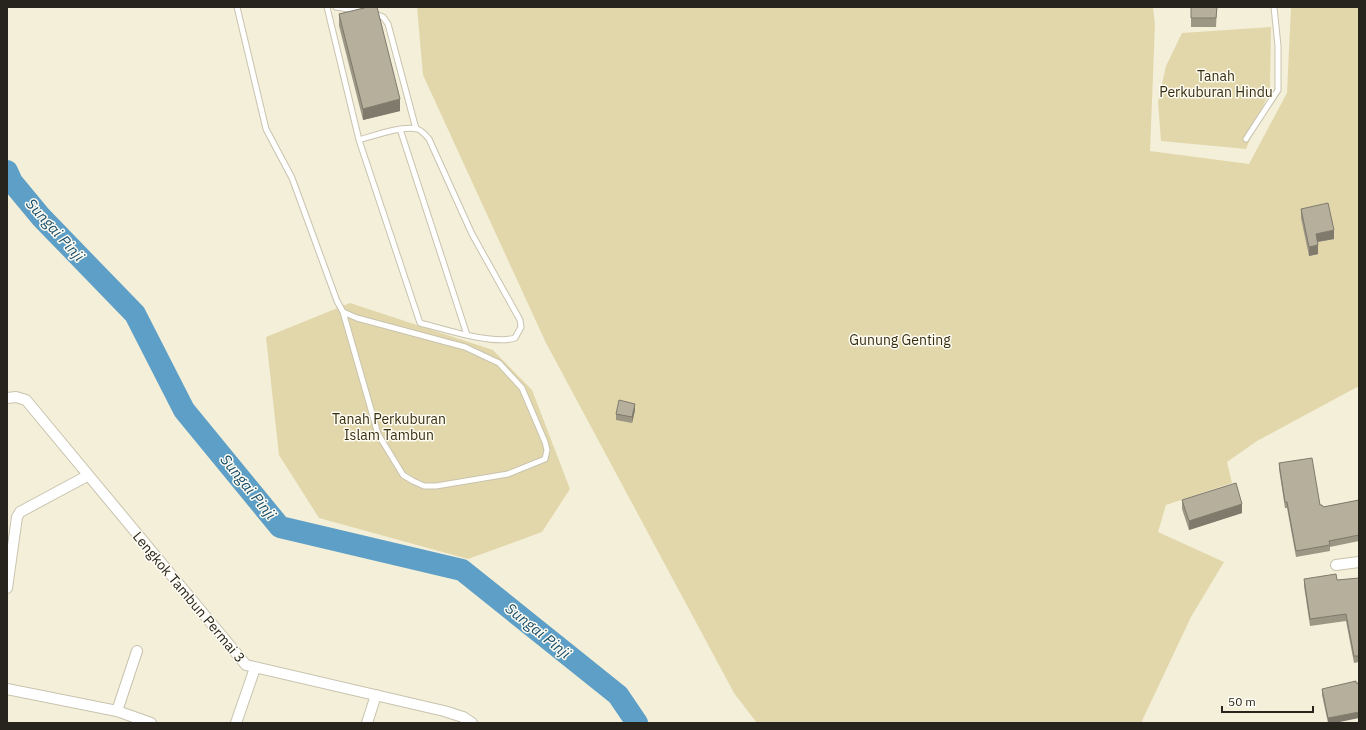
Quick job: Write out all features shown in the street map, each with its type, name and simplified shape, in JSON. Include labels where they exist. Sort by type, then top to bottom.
[{"type":"street","name":"Lengkok Tambun Permai 3","points":[[7,398],[16,397],[26,400],[87,476],[246,665],[444,711],[464,717],[472,723]]},
{"type":"street","points":[[7,588],[17,517],[20,512],[87,476]]},
{"type":"street","points":[[1336,565],[1359,562]]},
{"type":"street","points":[[117,711],[138,651]]},
{"type":"street","points":[[236,723],[255,668]]},
{"type":"street","points":[[7,689],[117,711],[151,723]]},
{"type":"street","points":[[367,723],[376,695]]},
{"type":"lane","points":[[237,7],[266,129],[292,178],[337,301],[343,312],[378,434],[403,475],[413,482],[424,486],[436,486],[508,474],[544,459],[547,450],[545,442],[522,388],[499,363],[465,347],[370,322],[343,312]]},
{"type":"lane","points":[[327,7],[359,140],[420,323],[467,335],[506,341],[515,338],[521,327],[520,320],[472,234],[429,139],[423,132],[416,129],[400,129],[359,140]]},
{"type":"lane","points":[[336,7],[376,13],[386,20],[416,129]]},
{"type":"lane","points":[[1246,140],[1278,90],[1278,46],[1274,7]]},
{"type":"lane","points":[[400,129],[467,335]]},
{"type":"green space","name":"Gunung Genting","points":[[417,7],[1153,7],[1155,24],[1150,151],[1249,164],[1287,93],[1291,7],[1359,7],[1359,386],[1257,441],[1227,462],[1232,483],[1166,505],[1158,532],[1224,562],[1191,617],[1141,723],[757,723],[734,693],[546,343],[423,75]]},
{"type":"green space","name":"Tanah Perkuburan Hindu","points":[[1271,27],[1270,89],[1246,149],[1161,141],[1158,102],[1166,66],[1182,33]]},
{"type":"green space","name":"Tanah Perkuburan Islam Tambun","points":[[350,303],[493,350],[532,390],[570,489],[542,532],[468,559],[319,518],[279,455],[266,337]]},
{"type":"building","points":[[368,7],[377,7],[400,99],[363,109],[339,14]]},
{"type":"building","points":[[1191,7],[1217,7],[1216,18],[1191,18]]},
{"type":"building","points":[[1328,203],[1334,230],[1316,234],[1318,245],[1309,247],[1301,209]]},
{"type":"building","points":[[619,400],[635,404],[632,417],[616,414]]},
{"type":"building","points":[[1312,458],[1320,505],[1323,507],[1359,500],[1359,535],[1329,541],[1330,545],[1296,551],[1287,502],[1285,502],[1279,463]]},
{"type":"building","points":[[1236,483],[1242,504],[1189,521],[1182,500]]},
{"type":"building","points":[[1336,574],[1337,580],[1359,578],[1359,656],[1354,656],[1346,614],[1310,619],[1304,579]]},
{"type":"building","points":[[1356,681],[1356,683],[1359,683],[1359,712],[1328,718],[1322,689]]},
{"type":"waterway","name":"Sungai Pinji","points":[[7,171],[12,182],[41,217],[135,314],[184,410],[280,527],[462,570],[618,695],[637,723]]}]
